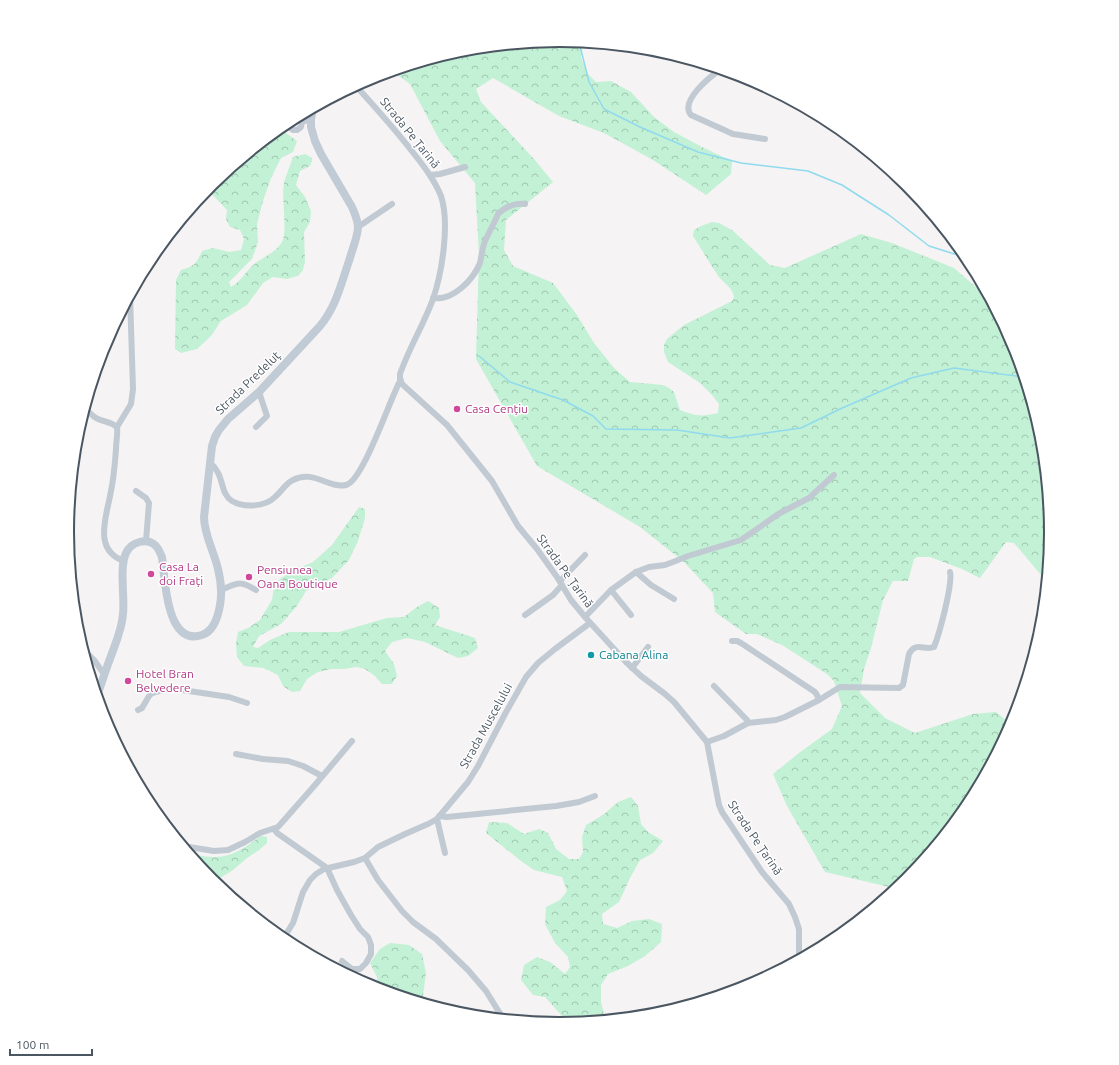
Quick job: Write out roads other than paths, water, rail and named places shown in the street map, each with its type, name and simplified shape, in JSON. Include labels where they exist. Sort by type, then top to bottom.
[{"type":"main road","name":"Strada Predeluț","points":[[146,541],[151,543],[159,550],[162,557],[167,597],[172,618],[177,626],[187,635],[199,636],[209,632],[213,627],[218,614],[221,590],[219,570],[204,525],[204,508],[212,446],[215,437],[218,430],[228,419],[259,392],[329,315],[336,301],[346,271],[358,227],[352,207],[315,141],[311,127],[312,115]]},
{"type":"main road","points":[[100,688],[119,633],[123,614],[125,555],[130,547],[136,543],[146,541]]},
{"type":"street","points":[[716,73],[705,81],[689,102],[689,113],[733,134],[765,139]]},
{"type":"street","name":"Strada Pe Țarină","points":[[210,463],[217,469],[225,493],[231,500],[241,504],[254,505],[266,503],[275,498],[284,486],[300,477],[320,479],[332,484],[340,485],[350,483],[354,480],[372,445],[400,381],[401,370],[427,314],[440,273],[444,241],[442,202],[431,175],[393,127],[360,90]]},
{"type":"street","points":[[291,129],[297,130],[302,122],[311,119]]},
{"type":"street","points":[[431,175],[465,167]]},
{"type":"street","points":[[358,227],[392,204]]},
{"type":"street","points":[[433,298],[441,299],[456,292],[472,276],[477,269],[486,239],[501,210],[513,205],[525,204]]},
{"type":"street","points":[[124,561],[114,557],[106,546],[104,518],[108,506],[115,466],[117,427],[131,404],[134,389],[130,306]]},
{"type":"street","name":"Strada Pe Țarină","points":[[400,381],[447,425],[492,481],[518,526],[537,549],[571,600],[590,623],[632,668],[674,702],[707,742],[719,805],[722,812],[762,872],[789,904],[799,929],[800,954]]},
{"type":"street","points":[[256,426],[267,416],[259,392]]},
{"type":"street","points":[[90,413],[95,418],[110,422],[117,427]]},
{"type":"street","points":[[585,617],[611,590],[636,572],[649,566],[665,565],[688,556],[741,540],[780,513],[809,498],[834,475]]},
{"type":"street","points":[[136,491],[146,498],[149,503],[146,541]]},
{"type":"street","points":[[526,615],[553,595],[561,583],[585,555]]},
{"type":"street","points":[[636,572],[651,585],[674,599]]},
{"type":"street","points":[[707,742],[724,736],[748,723],[776,720],[785,717],[819,700],[840,687],[899,688],[903,686],[912,650],[919,647],[934,647],[948,596],[951,576],[950,572]]},
{"type":"street","points":[[221,590],[240,583],[245,583],[256,590]]},
{"type":"street","points":[[611,590],[631,615]]},
{"type":"street","name":"Strada Muscelului","points":[[287,934],[293,923],[300,899],[306,886],[316,874],[327,868],[365,858],[378,847],[438,818],[468,782],[478,766],[526,677],[538,663],[590,623]]},
{"type":"street","points":[[732,641],[741,643],[772,665],[808,687],[817,695],[819,700]]},
{"type":"street","points":[[632,668],[648,647]]},
{"type":"street","points":[[91,657],[104,674]]},
{"type":"street","points":[[714,686],[747,720],[748,723]]},
{"type":"street","points":[[138,710],[142,708],[152,692],[169,688],[229,697],[247,703]]},
{"type":"street","points":[[189,847],[214,851],[228,850],[245,842],[260,832],[274,829],[282,823],[352,741]]},
{"type":"street","points":[[236,754],[263,759],[288,761],[303,766],[322,776]]},
{"type":"street","points":[[445,853],[438,818],[556,806],[578,802],[595,796]]},
{"type":"street","points":[[274,829],[277,833],[327,868],[351,915],[360,929],[368,937],[371,945],[371,954],[366,963],[360,969],[352,969],[342,962]]},
{"type":"street","points":[[365,858],[378,880],[402,911],[413,922],[436,939],[468,970],[486,991],[501,1014]]},
{"type":"waterway","points":[[580,48],[589,82],[604,109],[640,127],[698,152],[741,163],[808,171],[842,185],[889,215],[929,246],[957,255]]},
{"type":"waterway","points":[[479,356],[510,382],[563,400],[593,416],[606,429],[677,430],[730,438],[801,428],[911,378],[954,368],[1019,376]]},
{"type":"place","name":"Casa Cențiu","points":[[457,409]]},
{"type":"place","name":"Casa La doi Frați","points":[[151,574]]},
{"type":"place","name":"Pensiunea Oana Boutique","points":[[249,577]]},
{"type":"place","name":"Cabana Alina","points":[[591,655]]},
{"type":"place","name":"Hotel Bran Belvedere","points":[[128,681]]}]
